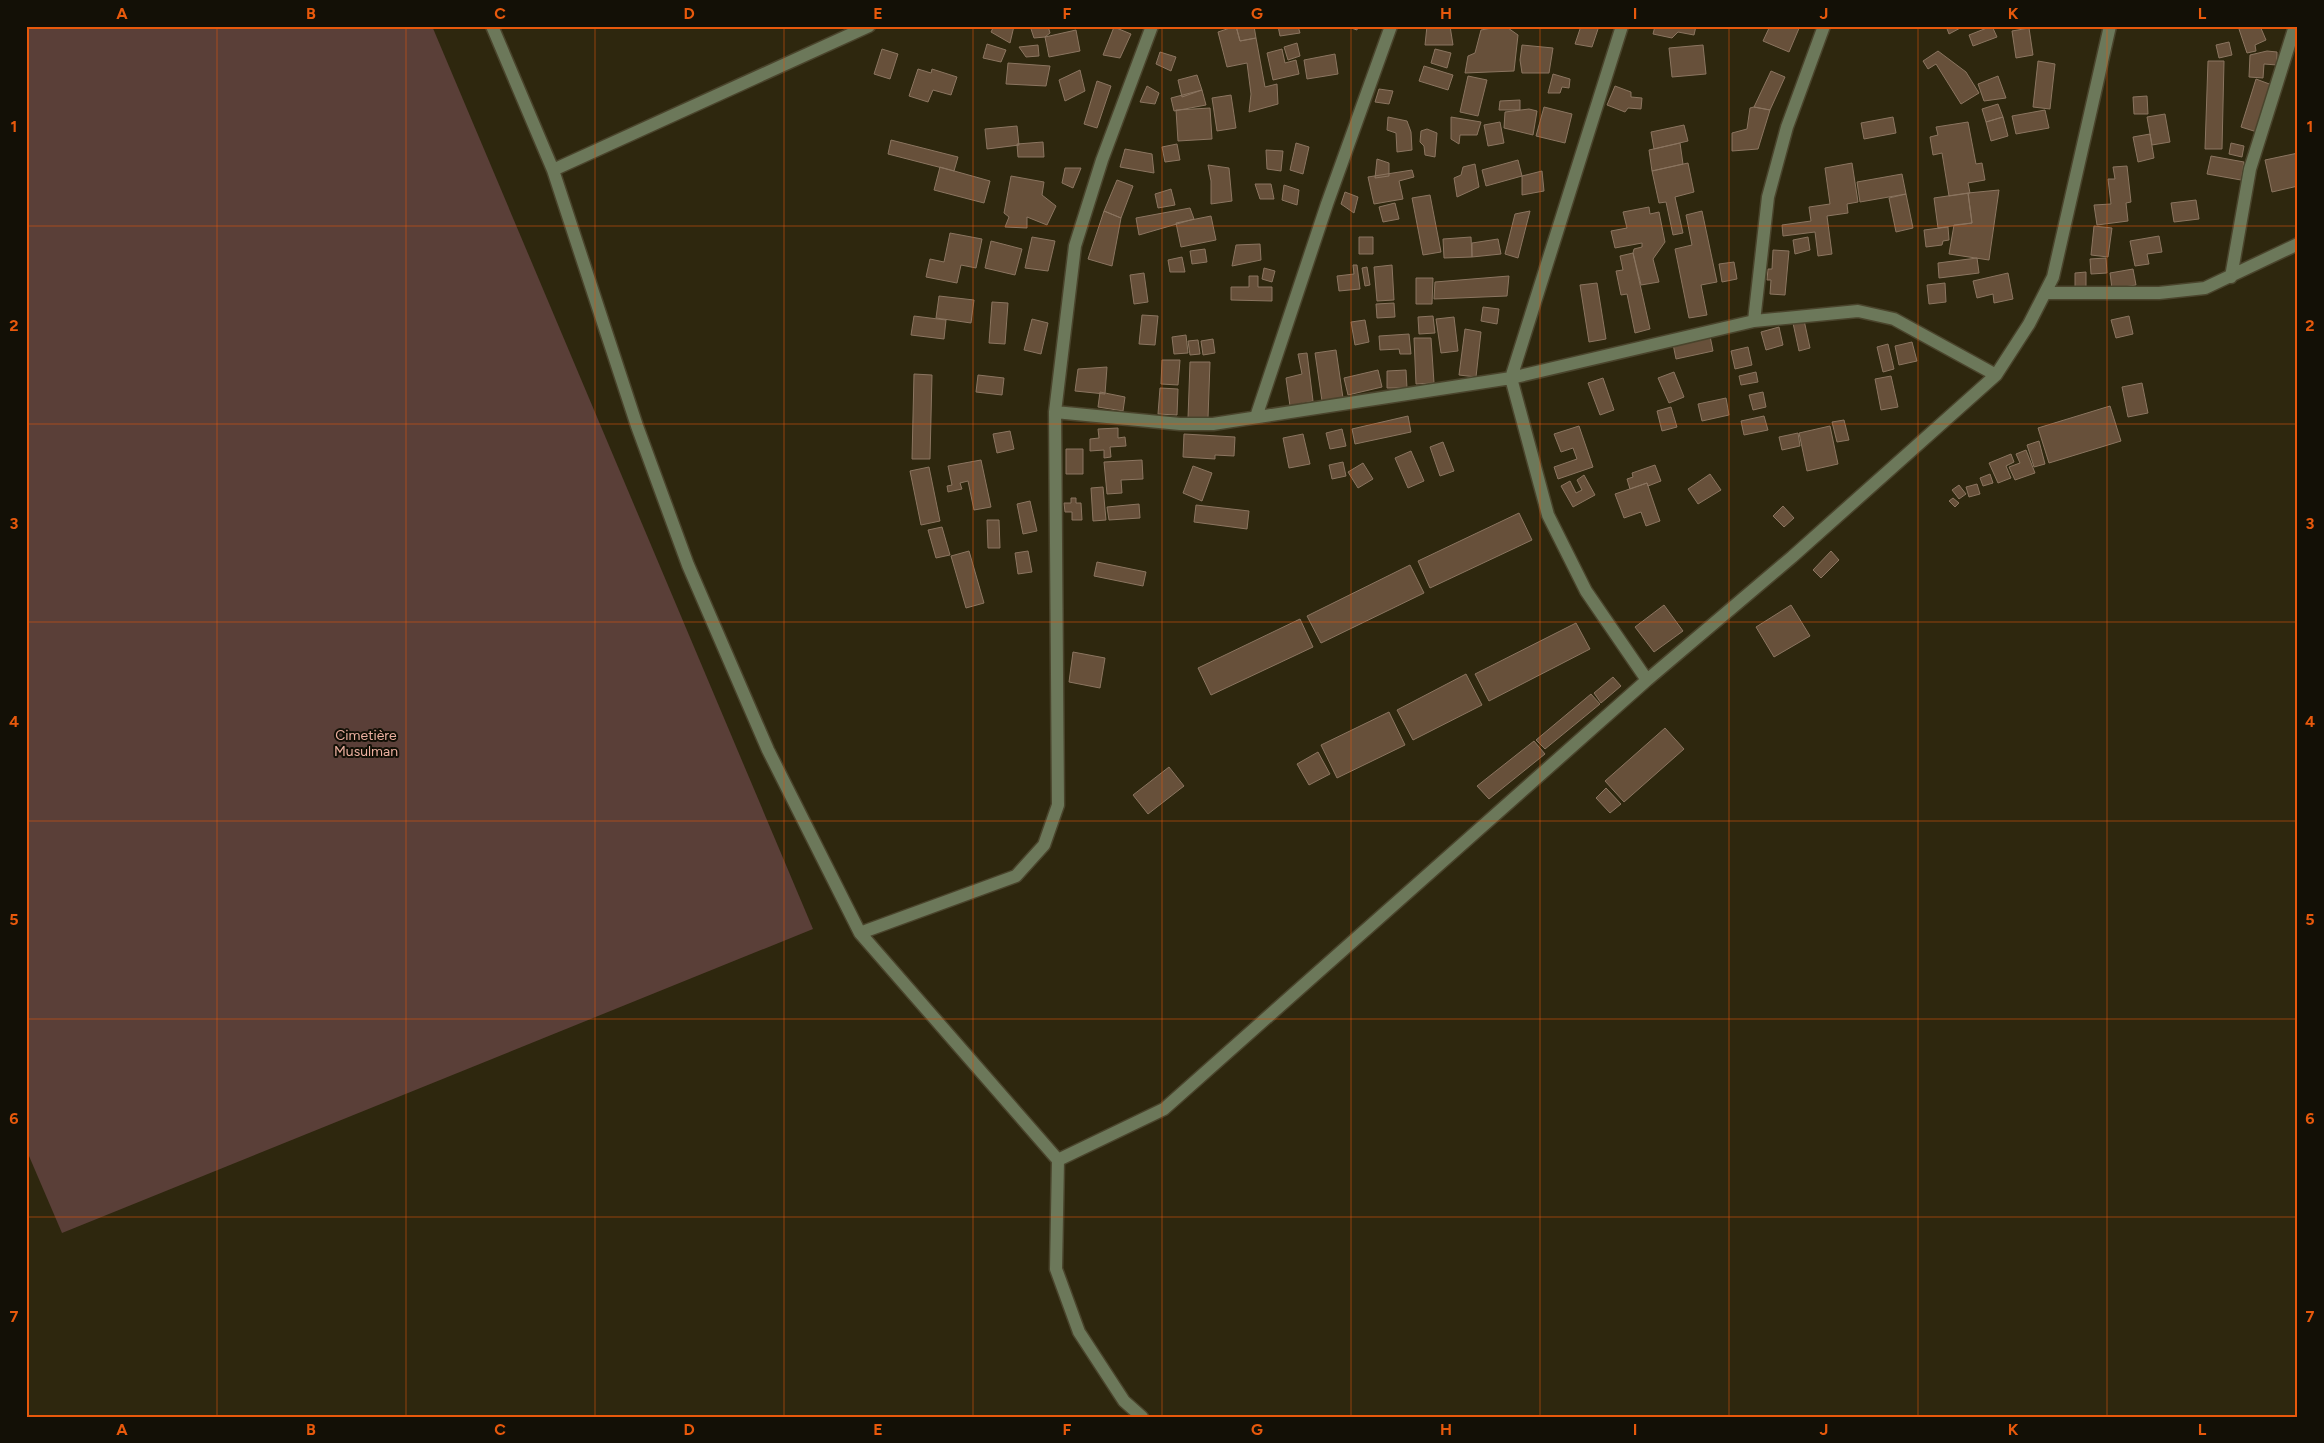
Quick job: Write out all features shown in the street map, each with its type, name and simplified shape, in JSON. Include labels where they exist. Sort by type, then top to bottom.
[{"type":"street","points":[[492,26],[553,170],[637,426],[692,574],[768,750],[860,933],[1058,1160],[1056,1269],[1079,1332],[1124,1401],[1142,1417]]},
{"type":"street","points":[[553,170],[868,26]]},
{"type":"street","points":[[860,933],[1016,876],[1044,845],[1058,805],[1055,412],[1075,246],[1102,160],[1152,26]]},
{"type":"street","points":[[1256,417],[1326,204],[1391,26]]},
{"type":"street","points":[[1622,26],[1511,378],[1548,515],[1586,591],[1647,680]]},
{"type":"street","points":[[1754,320],[1768,197],[1787,127],[1824,26]]},
{"type":"street","points":[[1058,1160],[1164,1109],[1647,680],[1792,558],[1996,375],[2046,294],[2058,262],[2081,148],[2110,26]]},
{"type":"street","points":[[2231,277],[2250,168],[2295,26]]},
{"type":"street","points":[[2046,294],[2132,294],[2181,292],[2205,288],[2298,244]]},
{"type":"street","points":[[1055,412],[1180,424],[1212,424],[1511,378],[1754,320],[1858,311],[1894,319],[1996,375]]},
{"type":"green space","name":"Cimetière Musulman","points":[[26,26],[432,26],[813,929],[62,1233],[26,1149]]},
{"type":"building","points":[[994,26],[1014,26],[1010,43],[991,32]]},
{"type":"building","points":[[1030,26],[1048,26],[1050,33],[1045,37],[1034,38]]},
{"type":"building","points":[[1236,26],[1254,26],[1256,38],[1240,41]]},
{"type":"building","points":[[1236,26],[1240,41],[1256,38],[1265,87],[1277,84],[1278,104],[1249,112],[1251,94],[1247,63],[1227,67],[1218,32]]},
{"type":"building","points":[[1278,26],[1298,26],[1300,33],[1280,36]]},
{"type":"building","points":[[1345,26],[1358,26],[1357,30]]},
{"type":"building","points":[[1427,26],[1450,26],[1453,45],[1425,45]]},
{"type":"building","points":[[1581,26],[1599,26],[1592,47],[1575,44]]},
{"type":"building","points":[[1655,26],[1696,26],[1694,35],[1678,32],[1672,38],[1653,34]]},
{"type":"building","points":[[1770,26],[1800,26],[1789,52],[1763,41]]},
{"type":"building","points":[[1946,26],[1964,26],[1949,34]]},
{"type":"building","points":[[1992,26],[1997,37],[1973,46],[1969,35]]},
{"type":"building","points":[[2238,26],[2260,26],[2266,40],[2255,45],[2256,51],[2247,53]]},
{"type":"building","points":[[1114,27],[1131,34],[1120,58],[1103,55]]},
{"type":"building","points":[[1497,27],[1508,28],[1518,35],[1514,71],[1465,73],[1468,56],[1475,53],[1481,30]]},
{"type":"building","points":[[2029,28],[2033,55],[2016,58],[2012,31]]},
{"type":"building","points":[[1076,30],[1080,51],[1049,57],[1045,37]]},
{"type":"building","points":[[2229,42],[2232,55],[2219,58],[2216,45]]},
{"type":"building","points":[[1297,43],[1300,56],[1288,60],[1284,47]]},
{"type":"building","points":[[987,44],[1006,50],[1001,62],[983,58]]},
{"type":"building","points":[[1038,45],[1039,56],[1026,57],[1019,47]]},
{"type":"building","points":[[1522,45],[1553,48],[1549,73],[1522,73],[1520,60]]},
{"type":"building","points":[[1703,45],[1706,74],[1672,77],[1669,48]]},
{"type":"building","points":[[882,49],[898,54],[890,79],[874,74]]},
{"type":"building","points":[[1282,49],[1285,63],[1296,60],[1299,74],[1273,80],[1267,53]]},
{"type":"building","points":[[1435,49],[1451,53],[1447,68],[1431,63]]},
{"type":"building","points":[[1938,51],[1966,72],[1979,93],[1961,104],[1936,64],[1928,69],[1923,61]]},
{"type":"building","points":[[2267,51],[2277,52],[2277,65],[2264,64],[2263,78],[2249,77],[2250,55]]},
{"type":"building","points":[[1160,52],[1176,57],[1171,71],[1156,64]]},
{"type":"building","points":[[1335,54],[1338,74],[1307,79],[1304,60]]},
{"type":"building","points":[[2038,61],[2055,64],[2050,109],[2033,107]]},
{"type":"building","points":[[2208,61],[2224,61],[2222,149],[2205,149]]},
{"type":"building","points":[[1008,63],[1050,66],[1046,86],[1006,84]]},
{"type":"building","points":[[1424,66],[1453,75],[1448,90],[1419,81]]},
{"type":"building","points":[[918,69],[931,73],[932,69],[957,77],[951,95],[933,90],[928,102],[909,96]]},
{"type":"building","points":[[1080,70],[1085,91],[1065,101],[1059,80]]},
{"type":"building","points":[[1771,71],[1785,77],[1770,110],[1754,107]]},
{"type":"building","points":[[1553,74],[1570,79],[1569,88],[1562,87],[1560,93],[1548,93]]},
{"type":"building","points":[[1197,75],[1202,90],[1182,97],[1178,80]]},
{"type":"building","points":[[1468,76],[1487,80],[1478,116],[1460,112]]},
{"type":"building","points":[[1998,76],[2006,98],[1984,101],[1978,84]]},
{"type":"building","points":[[2256,79],[2272,85],[2257,132],[2241,127]]},
{"type":"building","points":[[1097,81],[1111,86],[1097,128],[1084,124]]},
{"type":"building","points":[[1147,86],[1159,93],[1155,104],[1140,102]]},
{"type":"building","points":[[1615,86],[1631,92],[1631,97],[1642,98],[1641,109],[1628,108],[1625,112],[1607,105]]},
{"type":"building","points":[[1379,89],[1393,91],[1389,104],[1375,102]]},
{"type":"building","points":[[1202,90],[1206,105],[1174,111],[1171,98]]},
{"type":"building","points":[[1231,95],[1236,128],[1217,131],[1212,98]]},
{"type":"building","points":[[2147,96],[2148,114],[2134,114],[2133,97]]},
{"type":"building","points":[[1520,100],[1520,110],[1499,110],[1500,101]]},
{"type":"building","points":[[1998,104],[2003,117],[1986,122],[1982,109]]},
{"type":"building","points":[[1544,107],[1572,114],[1565,143],[1536,136]]},
{"type":"building","points":[[1210,108],[1212,139],[1178,141],[1176,110]]},
{"type":"building","points":[[1750,108],[1770,110],[1758,149],[1732,151],[1732,133],[1747,129]]},
{"type":"building","points":[[1529,109],[1537,111],[1533,135],[1504,128],[1505,112]]},
{"type":"building","points":[[2045,110],[2049,128],[2016,134],[2012,116]]},
{"type":"building","points":[[2165,114],[2170,142],[2152,145],[2147,117]]},
{"type":"building","points":[[1388,117],[1407,121],[1411,132],[1412,150],[1397,152],[1396,133],[1387,130]]},
{"type":"building","points":[[1451,117],[1481,122],[1477,135],[1460,135],[1459,144],[1451,139]]},
{"type":"building","points":[[1893,117],[1896,133],[1864,139],[1861,123]]},
{"type":"building","points":[[2003,117],[2008,136],[1991,141],[1986,122]]},
{"type":"building","points":[[1500,122],[1504,143],[1488,146],[1484,125]]},
{"type":"building","points":[[1968,122],[1976,164],[1982,163],[1985,180],[1968,183],[1970,193],[1949,196],[1942,153],[1933,155],[1930,137],[1938,135],[1936,127]]},
{"type":"building","points":[[1684,125],[1688,141],[1654,149],[1651,132]]},
{"type":"building","points":[[1017,126],[1019,145],[987,149],[985,129]]},
{"type":"building","points":[[1427,129],[1437,133],[1435,157],[1425,155],[1424,146],[1420,142],[1421,131]]},
{"type":"building","points":[[2150,134],[2154,158],[2138,162],[2133,137]]},
{"type":"building","points":[[891,140],[958,157],[954,171],[888,154]]},
{"type":"building","points":[[1043,142],[1044,157],[1018,157],[1017,144]]},
{"type":"building","points":[[1296,143],[1309,147],[1303,174],[1290,170]]},
{"type":"building","points":[[1680,143],[1683,164],[1652,171],[1649,150]]},
{"type":"building","points":[[2231,143],[2244,146],[2242,157],[2229,154]]},
{"type":"building","points":[[1177,144],[1180,160],[1165,162],[1162,147]]},
{"type":"building","points":[[1125,149],[1152,154],[1154,173],[1120,167]]},
{"type":"building","points":[[1266,150],[1283,151],[1281,171],[1267,169]]},
{"type":"building","points":[[2298,153],[2298,186],[2272,192],[2265,160]]},
{"type":"building","points":[[2211,156],[2244,162],[2241,180],[2207,174]]},
{"type":"building","points":[[1377,159],[1389,163],[1389,176],[1375,178]]},
{"type":"building","points":[[1518,160],[1522,176],[1486,186],[1482,170]]},
{"type":"building","points":[[1688,163],[1694,192],[1675,197],[1683,233],[1673,235],[1666,202],[1659,203],[1652,171]]},
{"type":"building","points":[[1852,163],[1858,202],[1847,204],[1848,213],[1827,216],[1832,254],[1818,256],[1815,232],[1783,236],[1782,225],[1811,221],[1809,207],[1830,204],[1825,168]]},
{"type":"building","points":[[1475,164],[1479,187],[1457,197],[1454,178],[1461,175],[1463,167]]},
{"type":"building","points":[[1208,165],[1229,168],[1232,201],[1211,204],[1211,181]]},
{"type":"building","points":[[2127,166],[2131,202],[2126,203],[2128,221],[2097,225],[2094,205],[2111,204],[2108,179],[2115,179],[2113,167]]},
{"type":"building","points":[[940,167],[990,181],[984,203],[934,190]]},
{"type":"building","points":[[1065,168],[1081,168],[1073,188],[1062,183]]},
{"type":"building","points":[[1412,170],[1414,177],[1399,181],[1403,199],[1374,204],[1368,177]]},
{"type":"building","points":[[1542,171],[1544,191],[1522,195],[1522,176]]},
{"type":"building","points":[[1902,174],[1906,194],[1860,202],[1857,182]]},
{"type":"building","points":[[1011,176],[1044,182],[1042,195],[1056,206],[1047,225],[1027,217],[1027,228],[1005,227],[1009,217],[1004,213]]},
{"type":"building","points":[[1117,180],[1133,186],[1121,218],[1104,211]]},
{"type":"building","points":[[1255,184],[1271,184],[1274,199],[1260,199]]},
{"type":"building","points":[[1284,185],[1299,190],[1297,205],[1282,200]]},
{"type":"building","points":[[1171,189],[1175,205],[1158,208],[1155,194]]},
{"type":"building","points":[[1999,190],[1989,260],[1949,254],[1954,225],[1972,223],[1968,193]]},
{"type":"building","points":[[1345,192],[1358,197],[1354,213],[1341,204]]},
{"type":"building","points":[[1968,193],[1972,223],[1938,228],[1934,198]]},
{"type":"building","points":[[1906,194],[1913,228],[1896,232],[1889,198]]},
{"type":"building","points":[[1430,195],[1441,252],[1423,255],[1412,198]]},
{"type":"building","points":[[2196,200],[2199,219],[2174,222],[2171,203]]},
{"type":"building","points":[[1395,203],[1399,219],[1383,222],[1379,207]]},
{"type":"building","points":[[1649,207],[1650,214],[1659,212],[1665,242],[1653,259],[1659,282],[1641,285],[1633,253],[1634,249],[1642,247],[1642,243],[1615,248],[1611,231],[1627,228],[1623,212]]},
{"type":"building","points":[[1190,208],[1194,219],[1139,235],[1136,218]]},
{"type":"building","points":[[1104,211],[1121,218],[1112,266],[1088,259]]},
{"type":"building","points":[[1530,211],[1518,258],[1505,254],[1515,214]]},
{"type":"building","points":[[1702,211],[1717,282],[1701,285],[1707,315],[1689,318],[1675,249],[1692,245],[1686,215]]},
{"type":"building","points":[[1211,216],[1216,240],[1181,247],[1176,223]]},
{"type":"building","points":[[2094,226],[2112,228],[2108,257],[2091,255]]},
{"type":"building","points":[[1948,227],[1949,240],[1943,241],[1942,245],[1926,247],[1924,230]]},
{"type":"building","points":[[950,233],[982,239],[976,268],[961,265],[957,283],[926,277],[930,259],[944,262]]},
{"type":"building","points":[[2159,236],[2162,252],[2147,254],[2149,264],[2135,266],[2130,241]]},
{"type":"building","points":[[1032,237],[1055,241],[1048,271],[1025,268]]},
{"type":"building","points":[[1359,237],[1373,237],[1373,254],[1359,254]]},
{"type":"building","points":[[1471,237],[1472,257],[1444,258],[1443,239]]},
{"type":"building","points":[[1808,237],[1810,250],[1795,254],[1793,240]]},
{"type":"building","points":[[1498,239],[1501,254],[1472,257],[1472,243]]},
{"type":"building","points":[[991,241],[1022,249],[1015,275],[985,268]]},
{"type":"building","points":[[1260,244],[1261,260],[1232,266],[1236,245]]},
{"type":"building","points":[[1205,249],[1207,262],[1192,264],[1190,251]]},
{"type":"building","points":[[1773,250],[1789,251],[1785,295],[1770,294],[1771,280],[1767,280],[1768,269],[1772,269]]},
{"type":"building","points":[[1633,253],[1650,329],[1635,333],[1627,294],[1621,295],[1616,271],[1623,270],[1620,256]]},
{"type":"building","points":[[1182,257],[1185,272],[1170,272],[1168,260]]},
{"type":"building","points":[[1977,258],[1979,273],[1939,278],[1938,263]]},
{"type":"building","points":[[2106,258],[2107,273],[2091,274],[2090,259]]},
{"type":"building","points":[[1734,262],[1737,279],[1722,282],[1719,264]]},
{"type":"building","points":[[1353,265],[1357,265],[1360,289],[1339,291],[1337,276],[1354,274]]},
{"type":"building","points":[[1392,265],[1394,300],[1377,301],[1374,267]]},
{"type":"building","points":[[1367,267],[1370,285],[1365,286],[1362,268]]},
{"type":"building","points":[[1264,268],[1275,271],[1272,282],[1262,279]]},
{"type":"building","points":[[2133,269],[2136,285],[2112,289],[2110,273]]},
{"type":"building","points":[[2086,272],[2086,291],[2075,291],[2075,273]]},
{"type":"building","points":[[1144,273],[1148,302],[1134,304],[1130,275]]},
{"type":"building","points":[[2008,273],[2013,299],[1994,303],[1993,294],[1977,298],[1973,281]]},
{"type":"building","points":[[1249,276],[1258,276],[1258,287],[1272,287],[1272,301],[1231,300],[1231,287],[1249,287]]},
{"type":"building","points":[[1509,276],[1507,296],[1434,299],[1435,282]]},
{"type":"building","points":[[1416,278],[1433,278],[1432,304],[1416,304]]},
{"type":"building","points":[[1597,283],[1606,339],[1589,342],[1580,285]]},
{"type":"building","points":[[1945,283],[1946,302],[1929,304],[1927,285]]},
{"type":"building","points":[[939,296],[974,300],[971,323],[936,318]]},
{"type":"building","points":[[992,302],[1008,303],[1005,344],[989,343]]},
{"type":"building","points":[[1394,303],[1395,317],[1377,318],[1376,304]]},
{"type":"building","points":[[1483,307],[1499,309],[1497,324],[1481,321]]},
{"type":"building","points":[[1142,315],[1158,316],[1155,345],[1139,344]]},
{"type":"building","points":[[914,316],[946,320],[944,339],[911,335]]},
{"type":"building","points":[[1433,316],[1435,333],[1419,334],[1418,317]]},
{"type":"building","points":[[2129,316],[2133,334],[2116,338],[2111,320]]},
{"type":"building","points":[[1454,317],[1458,351],[1441,353],[1436,319]]},
{"type":"building","points":[[1032,319],[1048,323],[1041,354],[1024,350]]},
{"type":"building","points":[[1365,320],[1369,342],[1355,345],[1351,322]]},
{"type":"building","points":[[1804,320],[1810,348],[1799,351],[1793,323]]},
{"type":"building","points":[[1779,327],[1783,345],[1766,350],[1761,332]]},
{"type":"building","points":[[1465,329],[1481,332],[1476,377],[1459,375]]},
{"type":"building","points":[[1409,334],[1411,354],[1400,354],[1399,349],[1380,350],[1379,336]]},
{"type":"building","points":[[1186,335],[1188,353],[1174,354],[1172,337]]},
{"type":"building","points":[[1710,336],[1713,351],[1676,359],[1673,344]]},
{"type":"building","points":[[1414,338],[1431,338],[1434,383],[1416,384]]},
{"type":"building","points":[[1213,339],[1215,353],[1203,355],[1201,341]]},
{"type":"building","points":[[1198,340],[1200,354],[1190,355],[1188,341]]},
{"type":"building","points":[[1912,342],[1917,361],[1899,365],[1895,346]]},
{"type":"building","points":[[1888,344],[1894,369],[1883,372],[1877,347]]},
{"type":"building","points":[[1748,347],[1752,365],[1735,369],[1731,351]]},
{"type":"building","points":[[1336,350],[1343,398],[1322,401],[1315,353]]},
{"type":"building","points":[[1307,353],[1313,401],[1290,406],[1286,378],[1302,374],[1298,354]]},
{"type":"building","points":[[1162,360],[1180,360],[1178,385],[1161,384]]},
{"type":"building","points":[[1190,362],[1210,362],[1208,418],[1188,418]]},
{"type":"building","points":[[1107,367],[1105,394],[1075,391],[1078,369]]},
{"type":"building","points":[[1378,370],[1382,387],[1348,395],[1344,378]]},
{"type":"building","points":[[1406,370],[1407,388],[1387,388],[1387,371]]},
{"type":"building","points":[[1674,372],[1684,397],[1669,403],[1658,378]]},
{"type":"building","points":[[1756,372],[1758,382],[1741,385],[1739,376]]},
{"type":"building","points":[[914,374],[932,375],[930,459],[912,459]]},
{"type":"building","points":[[978,375],[1004,378],[1002,395],[976,392]]},
{"type":"building","points":[[1891,376],[1898,407],[1881,410],[1875,379]]},
{"type":"building","points":[[1603,378],[1614,410],[1600,415],[1588,383]]},
{"type":"building","points":[[2142,383],[2148,413],[2128,417],[2122,387]]},
{"type":"building","points":[[1160,388],[1178,389],[1177,415],[1158,414]]},
{"type":"building","points":[[1100,392],[1125,397],[1123,411],[1098,407]]},
{"type":"building","points":[[1763,392],[1766,407],[1753,410],[1749,395]]},
{"type":"building","points":[[1726,398],[1729,415],[1702,421],[1698,404]]},
{"type":"building","points":[[2110,406],[2121,441],[2049,463],[2038,428]]},
{"type":"building","points":[[1671,407],[1677,427],[1662,431],[1657,411]]},
{"type":"building","points":[[1408,416],[1411,432],[1355,444],[1352,429]]},
{"type":"building","points":[[1764,416],[1768,430],[1744,435],[1741,421]]},
{"type":"building","points":[[1844,420],[1849,440],[1837,442],[1832,422]]},
{"type":"building","points":[[1579,426],[1593,467],[1558,479],[1554,467],[1577,459],[1573,448],[1561,452],[1554,434]]},
{"type":"building","points":[[1830,426],[1838,464],[1807,471],[1799,433]]},
{"type":"building","points":[[1118,428],[1118,438],[1125,437],[1126,446],[1110,447],[1111,457],[1104,458],[1104,450],[1090,451],[1090,439],[1099,438],[1098,429]]},
{"type":"building","points":[[1342,429],[1346,446],[1330,449],[1326,433]]},
{"type":"building","points":[[1010,431],[1014,449],[997,453],[993,434]]},
{"type":"building","points":[[1798,433],[1800,446],[1782,450],[1779,437]]},
{"type":"building","points":[[1184,434],[1235,437],[1234,456],[1215,455],[1215,459],[1183,457]]},
{"type":"building","points":[[1303,434],[1310,464],[1289,468],[1283,438]]},
{"type":"building","points":[[2039,441],[2045,464],[2034,467],[2027,445]]},
{"type":"building","points":[[1443,442],[1454,471],[1440,476],[1430,447]]},
{"type":"building","points":[[1066,449],[1083,449],[1083,474],[1066,474]]},
{"type":"building","points":[[2026,450],[2035,473],[2015,480],[2009,467],[2020,463],[2016,454]]},
{"type":"building","points":[[1411,451],[1424,481],[1408,488],[1395,458]]},
{"type":"building","points":[[2011,454],[2014,462],[2006,466],[2011,478],[1998,483],[1989,463]]},
{"type":"building","points":[[981,460],[991,507],[974,510],[968,481],[960,483],[962,489],[948,492],[947,486],[952,485],[948,466]]},
{"type":"building","points":[[1142,460],[1143,479],[1121,480],[1122,493],[1107,494],[1104,462]]},
{"type":"building","points":[[1343,462],[1346,476],[1332,479],[1329,465]]},
{"type":"building","points":[[1363,463],[1373,479],[1358,488],[1348,472]]},
{"type":"building","points":[[1655,465],[1661,481],[1648,486],[1647,483],[1630,489],[1627,479],[1633,477],[1632,473]]},
{"type":"building","points":[[1193,466],[1212,473],[1202,501],[1183,493]]},
{"type":"building","points":[[929,467],[940,521],[921,525],[910,471]]},
{"type":"building","points":[[1710,474],[1721,490],[1698,504],[1688,489]]},
{"type":"building","points":[[1990,474],[1993,483],[1983,486],[1980,478]]},
{"type":"building","points":[[1584,475],[1595,495],[1573,507],[1561,486],[1570,481],[1576,493],[1582,490],[1577,480]]},
{"type":"building","points":[[1647,483],[1660,521],[1646,526],[1641,512],[1624,518],[1615,494]]},
{"type":"building","points":[[1977,484],[1980,494],[1969,497],[1966,487]]},
{"type":"building","points":[[1959,485],[1966,494],[1959,499],[1952,490]]},
{"type":"building","points":[[1103,487],[1106,520],[1093,521],[1091,488]]},
{"type":"building","points":[[1071,498],[1076,498],[1076,503],[1081,503],[1082,520],[1072,520],[1072,512],[1065,512],[1064,503],[1071,503]]},
{"type":"building","points":[[1953,498],[1959,503],[1955,507],[1949,501]]},
{"type":"building","points":[[1030,501],[1037,531],[1023,534],[1017,504]]},
{"type":"building","points":[[1139,504],[1140,518],[1109,520],[1107,507]]},
{"type":"building","points":[[1196,505],[1249,511],[1247,529],[1194,522]]},
{"type":"building","points":[[1783,506],[1794,518],[1784,527],[1773,516]]},
{"type":"building","points":[[1519,513],[1532,540],[1430,588],[1418,561]]},
{"type":"building","points":[[987,520],[999,520],[1000,548],[988,548]]},
{"type":"building","points":[[942,527],[950,555],[936,558],[928,530]]},
{"type":"building","points":[[969,551],[984,603],[966,608],[951,556]]},
{"type":"building","points":[[1028,551],[1032,572],[1018,574],[1015,553]]},
{"type":"building","points":[[1831,551],[1839,560],[1821,578],[1813,570]]},
{"type":"building","points":[[1097,562],[1146,572],[1143,586],[1094,576]]},
{"type":"building","points":[[1410,565],[1424,593],[1321,643],[1307,616]]},
{"type":"building","points":[[1664,605],[1683,631],[1654,652],[1635,627]]},
{"type":"building","points":[[1791,605],[1810,636],[1774,657],[1756,627]]},
{"type":"building","points":[[1300,619],[1313,647],[1211,695],[1198,668]]},
{"type":"building","points":[[1576,623],[1590,649],[1489,701],[1475,674]]},
{"type":"building","points":[[1073,652],[1105,658],[1100,688],[1069,682]]},
{"type":"building","points":[[1466,674],[1482,705],[1413,740],[1397,710]]},
{"type":"building","points":[[1613,677],[1621,686],[1601,703],[1594,693]]},
{"type":"building","points":[[1591,694],[1600,704],[1545,749],[1536,740]]},
{"type":"building","points":[[1389,712],[1405,745],[1337,778],[1321,745]]},
{"type":"building","points":[[1665,728],[1684,749],[1624,802],[1605,781]]},
{"type":"building","points":[[1534,741],[1545,754],[1489,799],[1477,786]]},
{"type":"building","points":[[1318,752],[1330,774],[1309,785],[1297,764]]},
{"type":"building","points":[[1169,767],[1184,786],[1148,814],[1133,795]]},
{"type":"building","points":[[1606,788],[1621,804],[1610,813],[1596,798]]}]
